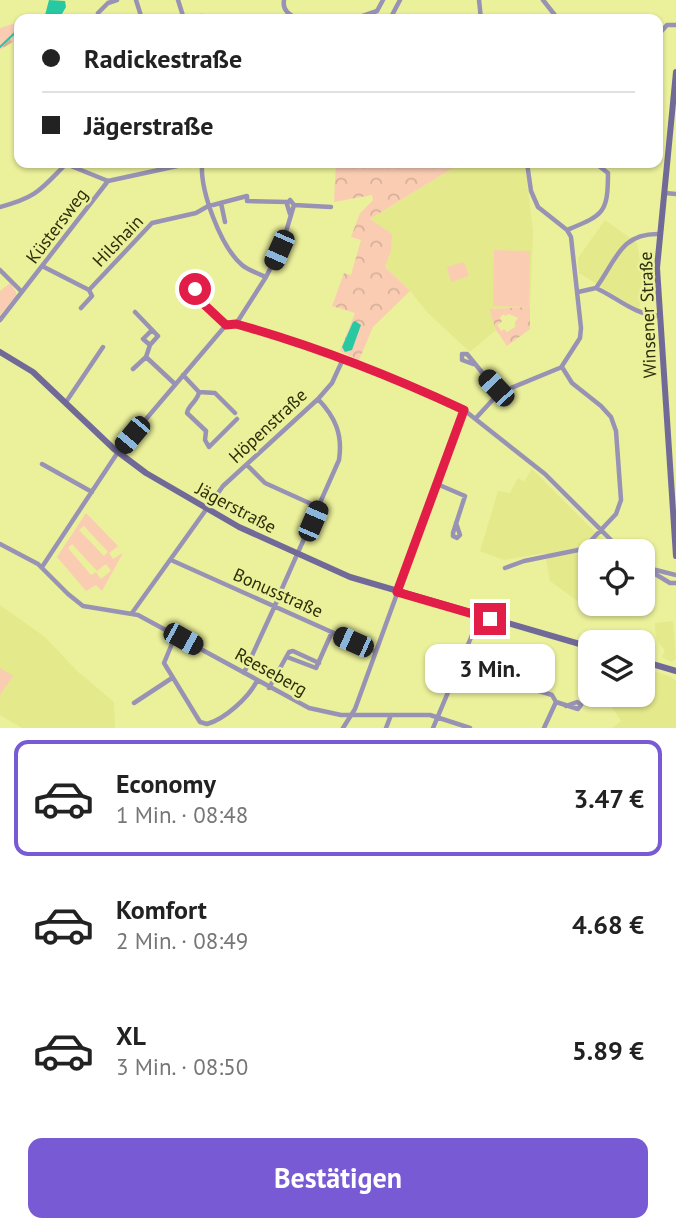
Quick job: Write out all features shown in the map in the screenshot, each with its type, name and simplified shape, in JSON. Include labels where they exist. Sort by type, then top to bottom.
[{"type":"street","points":[[98,13],[105,5],[117,0]]},
{"type":"street","points":[[368,14],[377,11],[383,0]]},
{"type":"street","points":[[543,0],[554,14]]},
{"type":"street","name":"Winsener Straße","points":[[676,72],[657,277],[676,556]]},
{"type":"street","points":[[0,207],[27,200],[62,168]]},
{"type":"street","points":[[78,168],[108,181],[168,168]]},
{"type":"street","points":[[202,168],[201,177],[216,224],[228,247],[242,265],[267,278]]},
{"type":"street","points":[[476,418],[499,393],[562,367],[580,338],[582,328],[573,244],[568,230],[538,207],[531,191],[528,168]]},
{"type":"street","points":[[568,230],[597,218],[603,212],[607,198],[608,173],[602,168]]},
{"type":"street","name":"Küstersweg","points":[[0,320],[44,267],[108,181]]},
{"type":"street","points":[[665,193],[676,194]]},
{"type":"street","name":"Hilshain","points":[[89,290],[152,223],[196,213],[212,205],[247,196],[247,201],[287,202]]},
{"type":"street","points":[[290,214],[287,202],[292,200],[294,205]]},
{"type":"street","points":[[221,203],[225,222]]},
{"type":"street","points":[[294,205],[331,207]]},
{"type":"street","points":[[236,324],[267,278],[282,244],[294,205]]},
{"type":"street","points":[[597,288],[628,240],[645,234],[659,234]]},
{"type":"street","name":"Hilshain","points":[[44,267],[89,290],[92,296],[81,308]]},
{"type":"street","points":[[0,270],[22,292]]},
{"type":"street","points":[[578,292],[597,288],[629,308],[660,316]]},
{"type":"street","points":[[203,303],[226,325]]},
{"type":"street","points":[[133,369],[146,357],[150,345],[158,336],[135,312]]},
{"type":"street","points":[[42,567],[118,452],[226,325],[236,324],[300,342],[396,379],[464,410],[545,474],[611,539]]},
{"type":"street","points":[[150,345],[143,339],[152,330]]},
{"type":"street","points":[[66,402],[103,346]]},
{"type":"street","name":"Jägerstraße","points":[[0,352],[33,372],[118,452],[152,477],[206,509],[298,555],[350,577],[578,643]]},
{"type":"street","points":[[146,357],[175,384]]},
{"type":"street","name":"Höpenstraße","points":[[132,613],[223,486],[318,399],[332,383],[343,359]]},
{"type":"street","points":[[473,364],[499,393]]},
{"type":"street","points":[[505,568],[524,561],[580,551],[616,514],[621,500],[616,430],[610,413],[572,383],[562,367]]},
{"type":"street","points":[[183,375],[199,392],[215,393],[236,416],[209,447],[205,440],[206,431],[187,413],[199,392]]},
{"type":"street","points":[[244,673],[337,466],[341,441],[336,421],[318,399]]},
{"type":"street","points":[[343,728],[351,715],[464,410]]},
{"type":"street","points":[[42,464],[92,492]]},
{"type":"street","points":[[247,465],[265,483],[318,508]]},
{"type":"street","points":[[437,484],[465,496],[456,523]]},
{"type":"street","name":"Reeseberg","points":[[0,544],[42,567],[83,606],[132,613],[176,634],[309,708],[351,715],[438,716],[470,728]]},
{"type":"street","name":"Bonusstraße","points":[[171,560],[374,652]]},
{"type":"street","points":[[655,570],[676,575]]},
{"type":"street","points":[[655,574],[670,583],[676,583]]},
{"type":"street","points":[[433,728],[480,616]]},
{"type":"street","points":[[270,688],[287,657],[313,669],[332,632]]},
{"type":"street","points":[[176,634],[164,660],[197,719],[207,724],[218,719],[251,691],[257,681]]},
{"type":"street","points":[[655,665],[676,671]]},
{"type":"street","points":[[458,666],[552,695],[556,702],[566,706]]},
{"type":"street","points":[[134,703],[172,678]]},
{"type":"street","points":[[544,728],[556,702]]},
{"type":"street","points":[[386,728],[391,715]]},
{"type":"shaded area","points":[[453,168],[526,168],[533,232],[530,307],[489,309],[496,330],[470,352],[428,313],[385,267],[391,243],[369,220]]},
{"type":"shaded area","points":[[605,220],[637,243],[644,287],[639,310],[579,273],[578,258]]},
{"type":"shaded area","points":[[532,469],[602,539],[578,539],[578,601],[550,581],[545,553],[504,560],[480,551],[498,491],[510,493],[518,478],[524,482]]},
{"type":"shaded area","points":[[0,605],[45,637],[77,671],[114,702],[115,728],[22,728],[0,715]]},
{"type":"shaded area","points":[[673,621],[676,659],[671,662],[662,657],[665,650],[657,641],[655,623]]},
{"type":"shaded area","points":[[655,671],[676,681],[676,728],[612,728],[621,721],[612,707],[655,707]]},
{"type":"green space","points":[[14,24],[14,41],[0,50],[0,28]]},
{"type":"green space","points":[[336,168],[453,168],[370,219],[392,234],[391,250],[385,267],[410,291],[373,327],[359,360],[340,351],[355,313],[332,306],[344,273],[351,275],[361,240],[351,237],[360,213],[373,200],[372,195],[334,202]]},
{"type":"green space","points":[[494,250],[530,251],[529,307],[493,306]]},
{"type":"green space","points":[[464,262],[469,276],[451,282],[447,267]]},
{"type":"green space","points":[[10,283],[16,296],[0,315],[0,291]]},
{"type":"green space","points":[[530,307],[530,329],[507,346],[496,330],[489,309]],"holes":[[[504,314],[509,314],[518,318],[515,327],[507,332],[504,329],[501,331],[497,325],[502,322],[500,317]]]},
{"type":"green space","points":[[86,513],[118,546],[109,553],[113,559],[123,553],[102,591],[96,585],[86,591],[57,557]],"holes":[[[84,526],[108,552],[104,556],[79,530]],[[72,544],[97,571],[106,564],[111,571],[101,579],[96,572],[91,575],[68,548]]]},
{"type":"green space","points":[[0,668],[13,676],[0,695]]},
{"type":"water","points":[[49,0],[65,1],[66,7],[62,14],[45,14]]},
{"type":"water","points":[[355,321],[361,325],[352,350],[345,352],[342,347]]},
{"type":"waterway","points":[[0,47],[14,34]]},
{"type":"route","points":[[195,289],[194,295],[226,325],[236,324],[300,342],[396,379],[464,410],[397,592],[490,619]]}]
